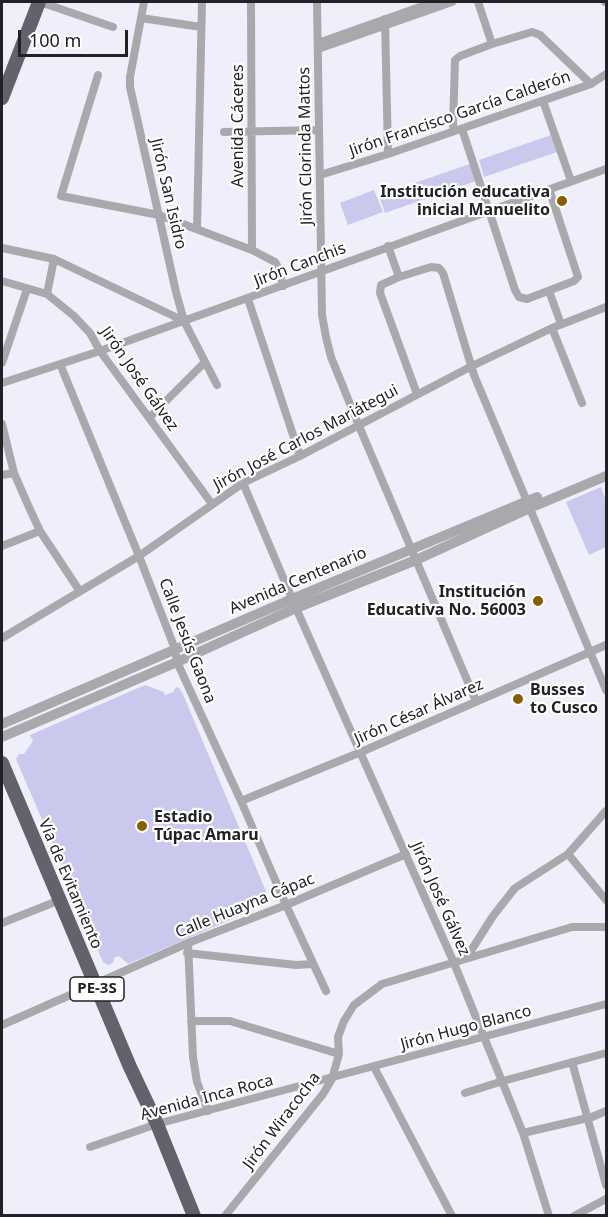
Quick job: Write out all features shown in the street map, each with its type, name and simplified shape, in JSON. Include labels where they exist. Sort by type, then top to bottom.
[{"type":"highway","points":[[2,98],[39,2]]},
{"type":"highway","name":"Vía de Evitamiento","points":[[2,763],[194,1215]]},
{"type":"street","points":[[39,2],[113,27]]},
{"type":"street","name":"Jirón San Isidro","points":[[144,2],[130,87],[184,321],[217,386]]},
{"type":"street","points":[[197,229],[202,2]]},
{"type":"street","name":"Avenida Cáceres","points":[[252,250],[253,2]]},
{"type":"street","name":"Jirón Clorinda Mattos","points":[[317,2],[322,315],[326,337],[359,426],[476,701]]},
{"type":"street","points":[[318,46],[434,2]]},
{"type":"street","points":[[385,22],[452,2]]},
{"type":"street","points":[[478,2],[492,44]]},
{"type":"street","points":[[141,18],[201,27]]},
{"type":"street","points":[[385,22],[388,154]]},
{"type":"street","points":[[549,189],[578,277],[574,281],[527,299],[519,297],[515,290],[489,210],[458,130],[453,106],[455,60],[492,44],[532,32],[540,35],[591,84]]},
{"type":"street","name":"Jirón Francisco García Calderón","points":[[320,175],[543,101],[591,84],[606,74]]},
{"type":"street","points":[[98,75],[61,196],[159,215],[252,250],[275,262],[283,286]]},
{"type":"street","points":[[543,101],[571,182]]},
{"type":"street","points":[[224,132],[319,130]]},
{"type":"street","name":"Jirón Canchis","points":[[2,383],[248,299],[388,246],[606,169]]},
{"type":"street","points":[[388,246],[399,277]]},
{"type":"street","points":[[2,248],[54,259],[184,321]]},
{"type":"street","points":[[47,294],[54,259]]},
{"type":"street","points":[[417,394],[380,293],[381,285],[431,267],[439,267],[443,273],[472,366],[606,690]]},
{"type":"street","name":"Jirón José Gálvez","points":[[2,281],[47,294],[75,316],[90,333],[100,351],[212,504]]},
{"type":"street","points":[[2,363],[27,289]]},
{"type":"street","points":[[549,291],[561,324]]},
{"type":"street","points":[[248,299],[300,456]]},
{"type":"street","name":"Jirón José Carlos Mariátegui","points":[[2,638],[78,590],[139,556],[243,483],[359,426],[472,366],[561,324],[606,307]]},
{"type":"street","points":[[552,328],[582,403]]},
{"type":"street","points":[[150,417],[204,363]]},
{"type":"street","name":"Calle Jesús Gaona","points":[[60,364],[139,556],[175,650],[177,662],[242,801],[285,905],[326,991]]},
{"type":"street","points":[[2,424],[14,473],[40,531],[78,590]]},
{"type":"street","points":[[2,737],[177,662],[294,604],[414,555],[606,468]]},
{"type":"street","points":[[2,475],[14,473]]},
{"type":"street","points":[[529,504],[606,476]]},
{"type":"street","name":"Jirón José Gálvez","points":[[243,483],[294,604],[454,963],[523,1133],[549,1215]]},
{"type":"street","points":[[2,546],[40,531]]},
{"type":"street","name":"Avenida Centenario","points":[[2,724],[175,650],[294,604]]},
{"type":"street","name":"Jirón César Álvarez","points":[[242,801],[361,752],[606,645]]},
{"type":"street","points":[[467,957],[493,916],[515,888],[568,854],[606,811]]},
{"type":"street","name":"Calle Huayna Cápac","points":[[2,1025],[188,943],[405,854]]},
{"type":"street","points":[[568,854],[606,900]]},
{"type":"street","points":[[2,922],[60,900]]},
{"type":"street","name":"Jirón Wiracocha","points":[[225,1215],[309,1112],[332,1078],[339,1054],[338,1037],[354,1005],[382,984],[467,957],[572,927],[606,927]]},
{"type":"street","points":[[188,943],[193,1057],[197,1082],[207,1111]]},
{"type":"street","points":[[187,953],[296,965],[313,964]]},
{"type":"street","name":"Jirón Hugo Blanco","points":[[332,1078],[606,1004]]},
{"type":"street","points":[[191,1021],[230,1021],[339,1054]]},
{"type":"street","points":[[465,1093],[606,1053]]},
{"type":"street","points":[[572,1062],[606,1185]]},
{"type":"street","points":[[374,1067],[452,1215]]},
{"type":"street","name":"Avenida Inca Roca","points":[[90,1147],[157,1124],[332,1078]]},
{"type":"street","points":[[523,1133],[588,1118],[606,1111]]},
{"type":"street","points":[[574,1215],[606,1199]]},
{"type":"shaded area","points":[[551,135],[557,152],[484,177],[479,160]]},
{"type":"shaded area","points":[[470,164],[476,181],[385,213],[379,195]]},
{"type":"shaded area","points":[[374,190],[383,212],[348,225],[340,203]]},
{"type":"shaded area","points":[[601,487],[606,501],[606,547],[589,555],[566,502]]},
{"type":"shaded area","name":"Estadio Túpac Amaru","points":[[145,685],[164,692],[165,695],[173,692],[176,687],[182,692],[268,896],[252,898],[254,902],[251,911],[128,964],[119,956],[108,965],[103,962],[16,759],[19,754],[24,754],[33,741],[30,735]]},
{"type":"place","name":"Institución educativa inicial Manuelito","points":[[562,201]]},
{"type":"place","name":"Institución Educativa No. 56003","points":[[538,601]]},
{"type":"place","name":"Busses to Cusco","points":[[518,699]]},
{"type":"place","name":"Estadio Túpac Amaru","points":[[142,826]]}]
